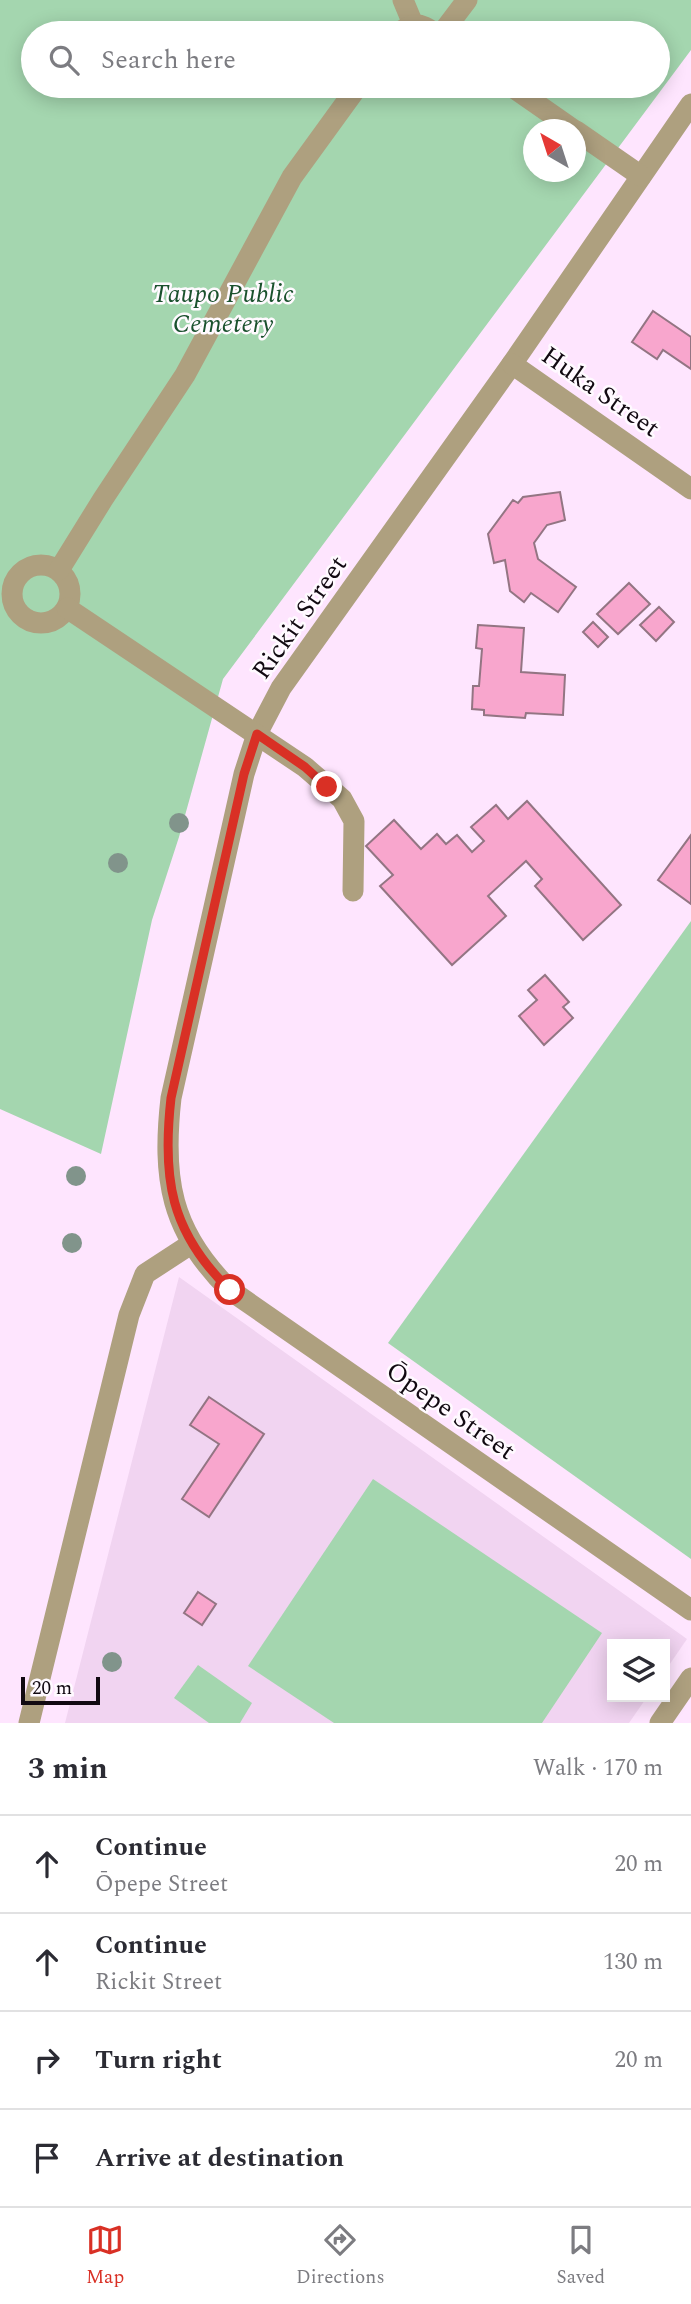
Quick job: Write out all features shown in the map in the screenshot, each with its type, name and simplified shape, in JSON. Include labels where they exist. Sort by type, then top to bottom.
[{"type":"street","points":[[403,0],[404,21]]},
{"type":"street","points":[[451,21],[467,0]]},
{"type":"street","points":[[59,570],[185,374],[292,177],[349,98]]},
{"type":"street","points":[[528,98],[559,119]]},
{"type":"street","name":"Rickit Street","points":[[191,1244],[175,1208],[169,1179],[167,1138],[171,1098],[244,774],[257,734],[281,688],[512,363],[691,104]]},
{"type":"street","points":[[586,138],[641,176]]},
{"type":"street","name":"Huka Street","points":[[512,363],[691,489]]},
{"type":"street","points":[[34,565],[47,565],[59,570],[70,587],[71,598],[67,608],[58,618],[47,623],[34,623],[22,617],[14,607],[11,594],[14,581],[22,571],[34,565]]},
{"type":"street","points":[[67,608],[305,767],[342,799],[354,821],[353,891]]},
{"type":"street","points":[[29,1723],[128,1315],[145,1274],[191,1244]]},
{"type":"street","name":"Ōpepe Street","points":[[191,1244],[209,1270],[230,1290],[691,1610]]},
{"type":"street","points":[[660,1723],[691,1678]]},
{"type":"shaded area","points":[[179,1277],[687,1639],[670,1664],[670,1639],[607,1639],[607,1702],[644,1702],[629,1723],[65,1723]]},
{"type":"green space","name":"Taupo Public Cemetery","points":[[0,0],[691,0],[691,50],[670,78],[670,21],[21,21],[21,98],[655,98],[223,679],[179,837],[152,920],[101,1154],[0,1109]]},
{"type":"green space","points":[[691,921],[691,1559],[388,1343]]},
{"type":"green space","points":[[373,1479],[602,1633],[542,1723],[334,1723],[248,1666]]},
{"type":"green space","points":[[198,1665],[252,1703],[240,1723],[209,1723],[174,1698]]},
{"type":"building","points":[[653,311],[691,337],[691,369],[663,350],[657,359],[632,342]]},
{"type":"building","points":[[560,492],[565,520],[547,525],[534,543],[538,559],[576,587],[558,612],[531,593],[524,602],[510,591],[505,560],[494,563],[488,534],[513,500],[518,503],[523,497]]},
{"type":"building","points":[[629,583],[650,604],[618,634],[597,614]]},
{"type":"building","points":[[659,607],[674,622],[656,641],[640,625]]},
{"type":"building","points":[[593,622],[608,637],[598,647],[583,632]]},
{"type":"building","points":[[478,625],[524,628],[521,672],[565,675],[563,715],[526,713],[525,718],[484,715],[484,710],[472,709],[473,686],[479,686],[482,649],[476,648]]},
{"type":"building","points":[[527,801],[621,905],[583,940],[535,886],[542,879],[526,861],[488,896],[506,916],[452,965],[380,886],[393,875],[366,846],[394,820],[421,849],[437,834],[446,844],[457,835],[472,852],[484,841],[471,827],[496,805],[508,819]]},
{"type":"building","points":[[691,835],[691,904],[658,880]]},
{"type":"building","points":[[545,975],[569,1002],[563,1007],[573,1018],[544,1045],[519,1016],[537,1000],[528,990]]},
{"type":"building","points":[[209,1397],[264,1434],[209,1517],[182,1499],[219,1444],[190,1425]]},
{"type":"building","points":[[198,1592],[216,1604],[202,1625],[184,1613]]},
{"type":"route","points":[[230,1290],[209,1270],[191,1244],[175,1208],[169,1179],[167,1138],[171,1098],[244,774],[257,734],[305,767],[327,787]]}]
